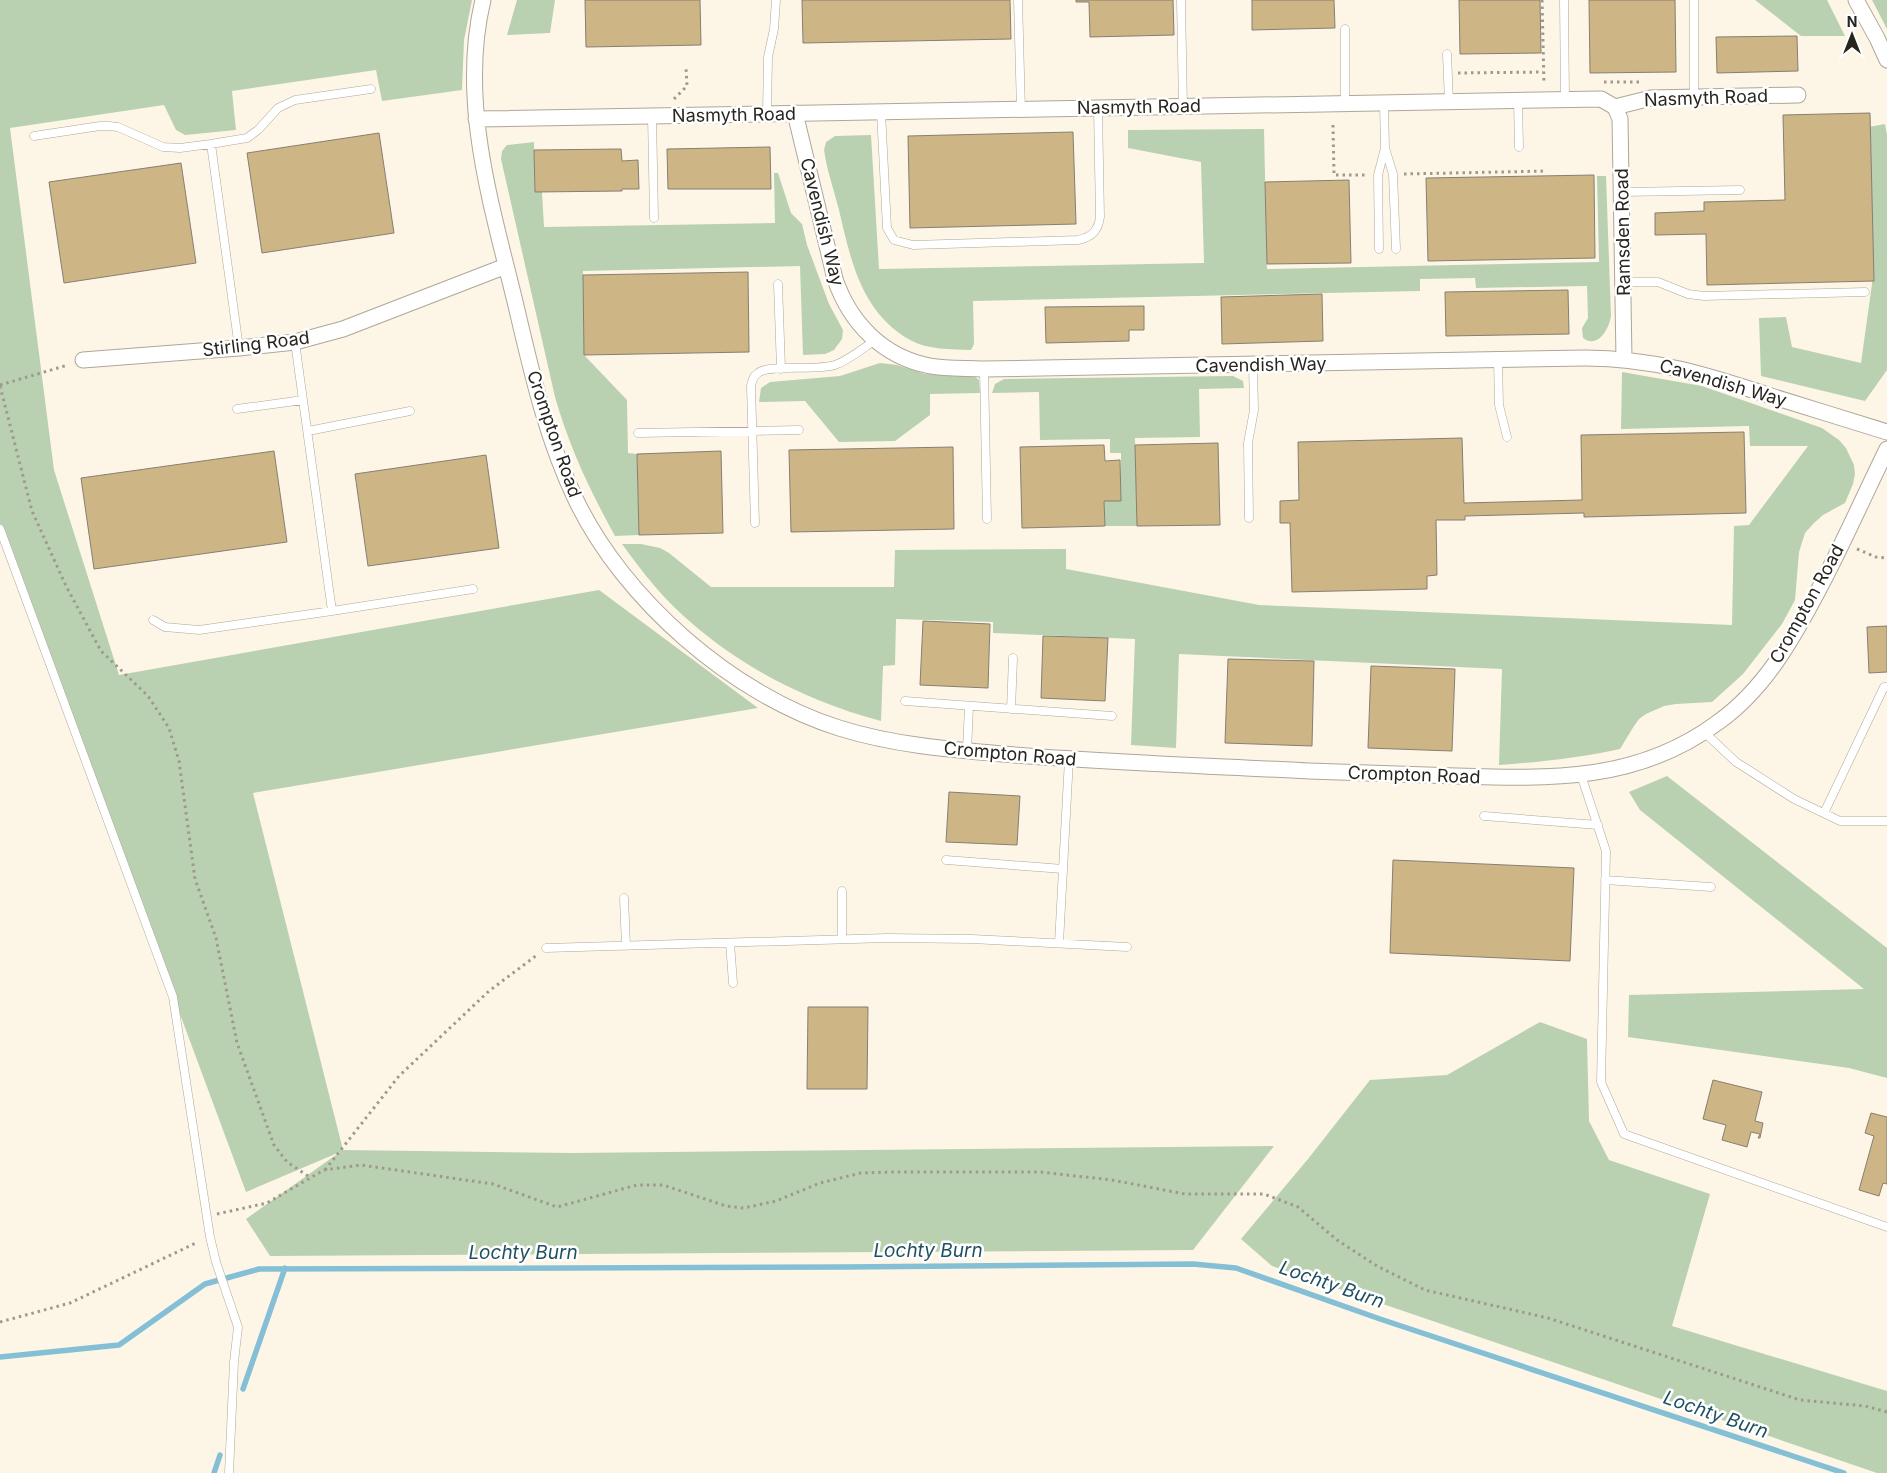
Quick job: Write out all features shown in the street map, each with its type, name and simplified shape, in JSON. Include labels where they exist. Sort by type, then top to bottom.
[{"type":"street","name":"Crompton Road","points":[[483,0],[474,52],[476,120],[482,157],[531,373],[548,429],[574,497],[601,544],[646,602],[681,635],[732,675],[799,712],[836,728],[918,746],[1069,759],[1523,779],[1581,775],[1612,769],[1657,756],[1686,743],[1704,732],[1734,710],[1777,662],[1803,620],[1887,449]]},
{"type":"street","points":[[1856,0],[1887,60]]},
{"type":"street","name":"Nasmyth Road","points":[[476,120],[1518,100],[1601,99],[1615,106],[1650,98],[1798,95]]},
{"type":"street","name":"Ramsden Road","points":[[1615,106],[1620,120],[1623,192],[1624,359]]},
{"type":"street","name":"Cavendish Way","points":[[795,114],[839,289],[850,312],[875,340],[898,356],[914,362],[947,368],[984,369],[1585,358],[1624,359],[1660,364],[1708,375],[1887,432]]},
{"type":"street","name":"Stirling Road","points":[[83,360],[295,342],[343,328],[506,266]]},
{"type":"lane","points":[[767,114],[768,57],[774,29],[776,0]]},
{"type":"lane","points":[[1018,0],[1021,110]]},
{"type":"lane","points":[[1181,0],[1183,106]]},
{"type":"lane","points":[[1564,0],[1566,100]]},
{"type":"lane","points":[[1694,0],[1694,98]]},
{"type":"lane","points":[[1345,28],[1345,104]]},
{"type":"lane","points":[[1447,54],[1449,102]]},
{"type":"lane","points":[[34,136],[109,126],[118,127],[163,147],[180,148],[211,144],[247,138],[258,130],[278,108],[295,100],[371,89]]},
{"type":"lane","points":[[1518,100],[1519,147]]},
{"type":"lane","points":[[1379,249],[1378,175],[1385,148],[1384,103]]},
{"type":"lane","points":[[881,112],[887,228],[894,240],[913,245],[1078,240],[1092,235],[1099,226],[1100,217],[1098,108]]},
{"type":"lane","points":[[654,218],[655,116]]},
{"type":"lane","points":[[211,144],[239,348]]},
{"type":"lane","points":[[1385,148],[1393,174],[1396,249]]},
{"type":"lane","points":[[1623,192],[1740,190]]},
{"type":"lane","points":[[1624,282],[1658,282],[1681,292],[1704,296],[1865,292]]},
{"type":"lane","points":[[778,284],[781,369]]},
{"type":"lane","points":[[755,523],[751,386],[754,377],[762,370],[819,368],[836,365],[875,340]]},
{"type":"lane","points":[[295,342],[332,611]]},
{"type":"lane","points":[[1498,360],[1500,411],[1507,437]]},
{"type":"lane","points":[[1249,518],[1248,443],[1254,410],[1253,365]]},
{"type":"lane","points":[[984,369],[986,520]]},
{"type":"lane","points":[[237,409],[303,400]]},
{"type":"lane","points":[[308,431],[410,411]]},
{"type":"lane","points":[[638,433],[799,430]]},
{"type":"lane","points":[[0,529],[173,997],[210,1237],[216,1262],[238,1327],[234,1362],[230,1473]]},
{"type":"lane","points":[[152,620],[165,627],[198,630],[473,589]]},
{"type":"lane","points":[[1010,709],[1013,658]]},
{"type":"lane","points":[[1824,813],[1884,687],[1887,687]]},
{"type":"lane","points":[[905,701],[1112,716]]},
{"type":"lane","points":[[967,751],[969,706]]},
{"type":"lane","points":[[1704,732],[1736,762],[1794,799],[1840,821],[1887,821]]},
{"type":"lane","points":[[1059,943],[1069,759]]},
{"type":"lane","points":[[1581,775],[1606,851],[1601,1082],[1624,1134],[1887,1227]]},
{"type":"lane","points":[[1484,816],[1598,826]]},
{"type":"lane","points":[[946,860],[1063,869]]},
{"type":"lane","points":[[1605,880],[1711,887]]},
{"type":"lane","points":[[842,892],[842,939]]},
{"type":"lane","points":[[624,898],[626,946]]},
{"type":"lane","points":[[546,948],[842,939],[972,939],[1127,947]]},
{"type":"lane","points":[[730,943],[732,983]]},
{"type":"path","points":[[1448,73],[1543,70],[1542,0]]},
{"type":"path","points":[[655,116],[687,86],[686,68]]},
{"type":"path","points":[[1544,82],[1565,82]]},
{"type":"path","points":[[1595,82],[1644,82]]},
{"type":"path","points":[[1333,125],[1334,175],[1378,175]]},
{"type":"path","points":[[1393,174],[1546,171]]},
{"type":"path","points":[[83,360],[0,386],[32,511],[66,586],[101,651],[148,696],[169,728],[179,761],[195,879],[216,938],[237,1043],[274,1145],[287,1162],[311,1178]]},
{"type":"path","points":[[1842,543],[1876,557],[1887,558]]},
{"type":"path","points":[[207,1216],[267,1203],[324,1170],[399,1076],[489,990],[546,948]]},
{"type":"path","points":[[324,1170],[361,1165],[493,1184],[557,1206],[637,1184],[663,1184],[726,1206],[744,1208],[776,1201],[820,1183],[861,1173],[891,1172],[1040,1172],[1112,1180],[1185,1194],[1264,1194],[1298,1206],[1336,1240],[1377,1266],[1425,1290],[1548,1318],[1800,1400],[1864,1406],[1887,1412]]},
{"type":"path","points":[[0,1322],[70,1303],[210,1237]]},
{"type":"green space","points":[[0,0],[472,0],[464,40],[462,90],[382,101],[376,70],[232,91],[236,130],[185,135],[176,130],[164,105],[10,128],[54,470],[119,675],[599,590],[758,708],[253,793],[343,1150],[572,1153],[1274,1146],[1193,1250],[270,1256],[246,1219],[340,1152],[246,1192],[0,529]]},
{"type":"green space","points":[[517,0],[555,0],[550,33],[507,35]]},
{"type":"green space","points":[[1755,0],[1827,0],[1845,36],[1801,36]]},
{"type":"green space","points":[[1872,0],[1887,0],[1887,29]]},
{"type":"green space","points":[[1885,124],[1887,135],[1887,370],[1865,401],[1761,376],[1759,318],[1786,317],[1792,347],[1861,363],[1872,284],[1869,127]]},
{"type":"green space","points":[[1264,129],[1267,269],[1599,262],[1597,176],[1606,176],[1611,316],[1605,332],[1593,341],[1583,338],[1582,328],[1588,318],[1587,286],[1476,288],[1475,278],[1420,279],[1420,291],[973,301],[974,344],[971,350],[924,346],[910,340],[893,328],[869,300],[848,248],[824,150],[826,142],[835,136],[871,135],[879,269],[1204,263],[1201,162],[1128,148],[1128,130]]},
{"type":"green space","points":[[534,142],[535,192],[542,192],[544,227],[775,223],[774,173],[778,173],[791,213],[802,224],[807,245],[829,304],[843,330],[842,339],[834,350],[825,354],[803,355],[800,266],[583,271],[584,355],[627,400],[628,453],[637,454],[639,535],[615,536],[581,468],[555,397],[501,159],[502,151],[507,145]]},
{"type":"green space","points":[[880,363],[897,365],[925,374],[974,376],[979,380],[980,393],[930,394],[930,415],[895,441],[839,442],[805,401],[759,402],[761,388],[770,382],[840,376]]},
{"type":"green space","points":[[1622,372],[1702,386],[1822,428],[1839,440],[1846,448],[1854,465],[1855,474],[1845,503],[1823,515],[1805,533],[1799,552],[1795,600],[1782,624],[1743,674],[1712,702],[1664,706],[1639,719],[1620,749],[1590,755],[1499,765],[1502,669],[1179,654],[1176,748],[1131,745],[1135,639],[993,633],[993,622],[896,619],[895,665],[883,666],[881,721],[823,702],[796,690],[744,662],[719,645],[673,606],[646,576],[622,544],[641,544],[660,548],[711,587],[894,587],[895,550],[1066,549],[1066,569],[1259,605],[1732,625],[1734,526],[1749,525],[1808,446],[1750,446],[1749,426],[1621,429]]},
{"type":"green space","points":[[1233,376],[1243,381],[1244,388],[1199,389],[1200,437],[1135,438],[1137,526],[1105,526],[1104,501],[1121,501],[1121,453],[1110,453],[1110,439],[1040,440],[1039,392],[992,393],[995,384],[1004,379]]},
{"type":"green space","points":[[1667,776],[1887,948],[1887,1078],[1849,1068],[1628,1037],[1629,995],[1864,989],[1640,810],[1629,792]]},
{"type":"green space","points":[[1540,1022],[1587,1039],[1589,1121],[1609,1160],[1710,1194],[1672,1326],[1887,1391],[1887,1473],[1877,1473],[1272,1266],[1241,1239],[1308,1159],[1370,1080],[1447,1075]]},
{"type":"building","points":[[585,0],[700,0],[701,45],[586,47]]},
{"type":"building","points":[[802,0],[1010,0],[1011,39],[803,43]]},
{"type":"building","points":[[1076,0],[1173,0],[1174,35],[1090,37],[1089,2],[1076,2]]},
{"type":"building","points":[[1252,0],[1334,0],[1335,28],[1252,30]]},
{"type":"building","points":[[1459,0],[1540,0],[1541,53],[1460,54]]},
{"type":"building","points":[[1589,0],[1675,0],[1676,72],[1590,73]]},
{"type":"building","points":[[1797,36],[1798,71],[1717,73],[1716,37]]},
{"type":"building","points":[[1870,113],[1874,281],[1707,285],[1706,234],[1655,235],[1655,213],[1704,211],[1704,202],[1785,200],[1783,115]]},
{"type":"building","points":[[1073,132],[1076,224],[910,228],[908,136]]},
{"type":"building","points":[[379,133],[394,233],[262,253],[247,153]]},
{"type":"building","points":[[770,147],[771,189],[668,189],[667,149]]},
{"type":"building","points":[[621,149],[622,161],[638,160],[639,189],[622,189],[622,191],[535,192],[534,150]]},
{"type":"building","points":[[181,163],[196,263],[64,283],[49,182]]},
{"type":"building","points":[[1594,175],[1595,258],[1428,261],[1426,178]]},
{"type":"building","points":[[1349,180],[1351,263],[1267,264],[1265,182]]},
{"type":"building","points":[[748,272],[749,352],[584,355],[583,275]]},
{"type":"building","points":[[1568,290],[1569,334],[1446,336],[1445,292]]},
{"type":"building","points":[[1322,294],[1323,341],[1222,344],[1221,297]]},
{"type":"building","points":[[1144,306],[1144,330],[1129,330],[1129,341],[1046,343],[1045,307]]},
{"type":"building","points":[[1744,432],[1746,513],[1584,517],[1584,513],[1465,516],[1465,520],[1436,520],[1437,575],[1427,576],[1427,589],[1292,592],[1290,523],[1280,523],[1280,501],[1299,500],[1298,442],[1462,438],[1464,503],[1582,500],[1581,435]]},
{"type":"building","points":[[1218,443],[1220,525],[1137,526],[1135,445]]},
{"type":"building","points":[[1104,445],[1105,461],[1120,460],[1121,501],[1104,501],[1105,526],[1022,528],[1020,447]]},
{"type":"building","points":[[953,447],[954,529],[791,532],[789,450]]},
{"type":"building","points":[[274,451],[287,542],[94,569],[81,478]]},
{"type":"building","points":[[721,451],[723,533],[639,535],[637,454]]},
{"type":"building","points":[[486,455],[499,548],[368,566],[355,474]]},
{"type":"building","points":[[923,621],[990,624],[988,688],[920,685]]},
{"type":"building","points":[[1887,626],[1887,672],[1869,673],[1867,627]]},
{"type":"building","points":[[1043,636],[1108,638],[1105,701],[1041,698]]},
{"type":"building","points":[[1228,659],[1314,661],[1312,746],[1225,743]]},
{"type":"building","points":[[1371,666],[1455,669],[1452,751],[1368,748]]},
{"type":"building","points":[[949,792],[1020,796],[1017,845],[946,842]]},
{"type":"building","points":[[1393,860],[1574,868],[1570,961],[1390,953]]},
{"type":"building","points":[[808,1007],[868,1007],[867,1089],[807,1089]]},
{"type":"building","points":[[1713,1080],[1762,1092],[1755,1121],[1763,1123],[1760,1138],[1758,1138],[1760,1134],[1751,1132],[1747,1147],[1722,1140],[1726,1125],[1703,1119]]},
{"type":"building","points":[[1871,1113],[1887,1117],[1887,1184],[1883,1183],[1879,1196],[1859,1190],[1874,1136],[1865,1133]]},
{"type":"waterway","name":"Lochty Burn","points":[[0,1357],[119,1345],[205,1284],[259,1269],[1193,1264],[1236,1268],[1380,1319],[1844,1473]]},
{"type":"waterway","points":[[243,1389],[285,1268]]},
{"type":"waterway","points":[[214,1473],[220,1455]]}]
